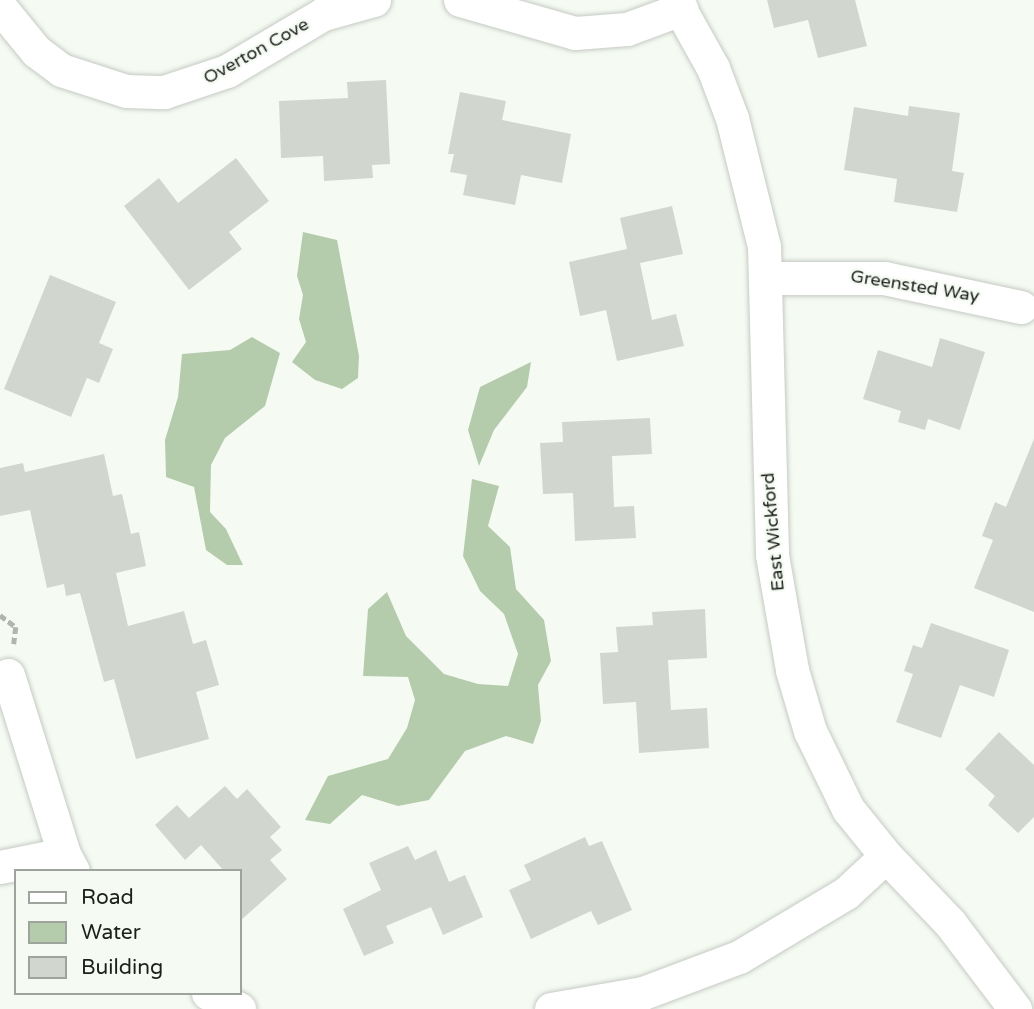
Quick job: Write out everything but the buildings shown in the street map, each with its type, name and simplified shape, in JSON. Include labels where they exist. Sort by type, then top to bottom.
[{"type":"street","name":"Overton Cove","points":[[0,7],[36,51],[61,70],[126,91],[164,92],[227,71],[323,14],[374,0]]},
{"type":"street","points":[[460,0],[575,33],[627,29],[678,5]]},
{"type":"street","name":"East Wickford","points":[[678,5],[713,68],[732,118],[758,214],[766,278],[771,543],[792,670],[826,769],[848,809],[886,856],[950,923],[1014,1009]]},
{"type":"street","name":"Greensted Way","points":[[766,278],[884,278],[1021,307]]},
{"type":"street","points":[[0,867],[69,862],[8,675]]},
{"type":"street","points":[[551,1009],[643,993],[739,957],[846,893],[886,856]]},
{"type":"street","points":[[212,995],[239,1009]]},
{"type":"path","points":[[0,615],[12,621],[17,631]]},
{"type":"water","points":[[303,232],[337,240],[359,356],[358,378],[342,389],[315,380],[292,362],[306,342],[299,319],[303,295],[297,276]]},
{"type":"water","points":[[252,337],[280,353],[265,406],[225,438],[211,465],[210,512],[226,529],[243,565],[227,565],[206,550],[194,487],[166,477],[165,440],[178,397],[182,354],[230,350]]},
{"type":"water","points":[[531,362],[527,387],[494,430],[479,466],[468,430],[480,387]]},
{"type":"water","points":[[472,479],[499,486],[488,526],[510,547],[516,589],[544,620],[551,661],[538,685],[541,721],[533,744],[506,736],[465,751],[429,800],[398,806],[362,795],[330,824],[305,820],[328,776],[388,759],[407,728],[415,700],[408,677],[363,676],[368,609],[387,592],[406,636],[444,674],[478,684],[508,686],[518,654],[504,614],[480,591],[463,556]]}]
